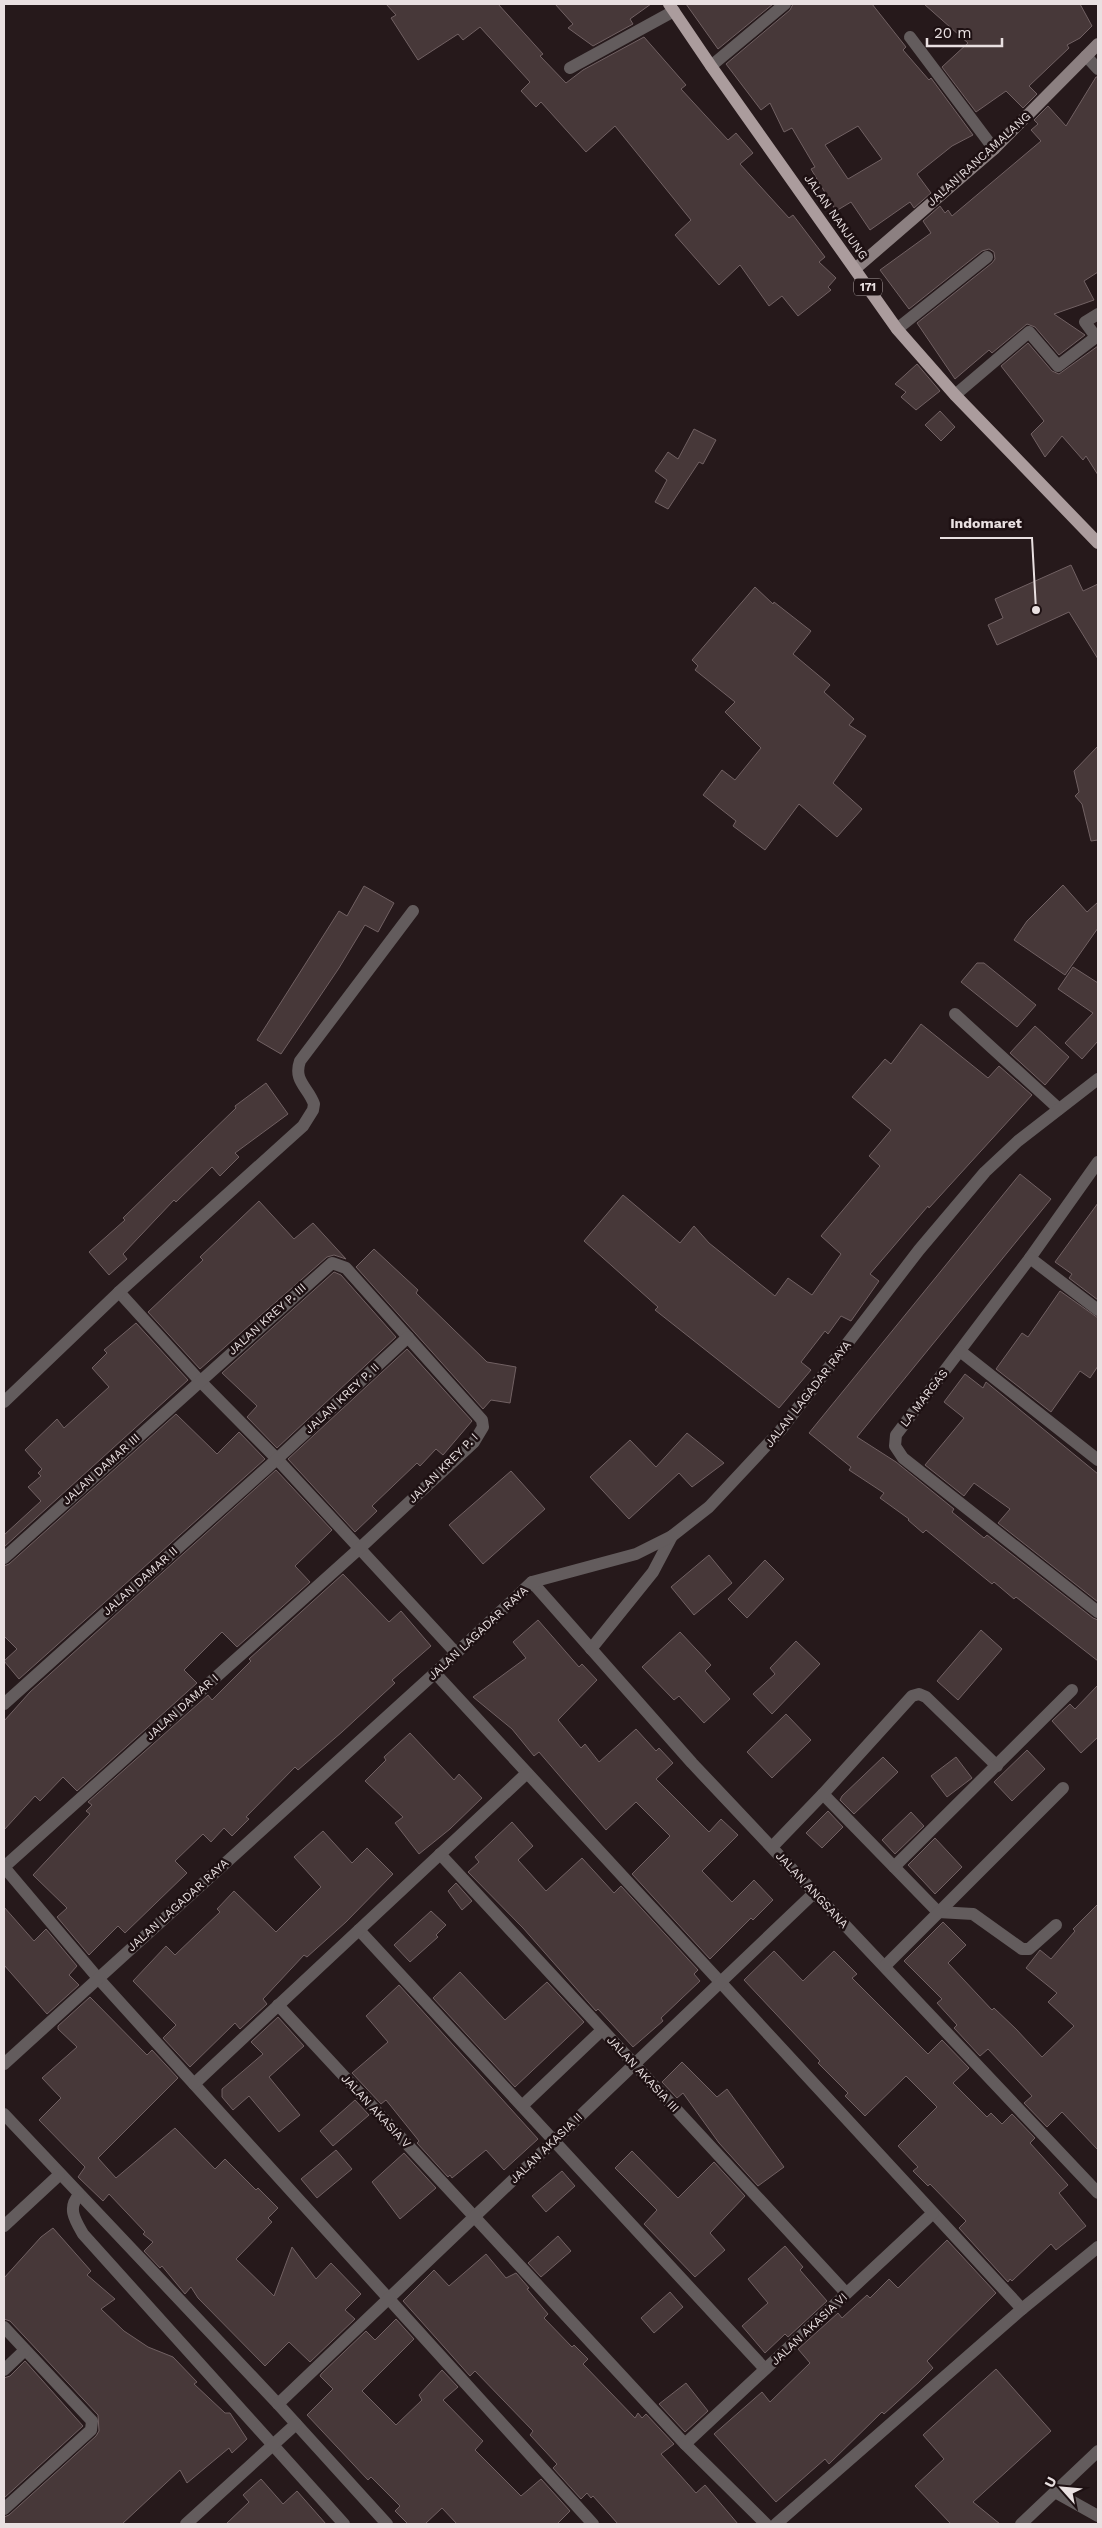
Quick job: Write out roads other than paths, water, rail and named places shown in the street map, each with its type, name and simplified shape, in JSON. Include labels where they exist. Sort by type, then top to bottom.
[{"type":"main road","name":"JALAN NANJUNG","points":[[672,7],[711,66],[897,329],[955,396],[1098,544]]},
{"type":"street","points":[[711,66],[785,4]]},
{"type":"street","points":[[570,68],[672,7]]},
{"type":"street","points":[[910,37],[994,149]]},
{"type":"street","name":"JALAN RANCAMALANG","points":[[855,269],[994,149],[1098,44]]},
{"type":"street","points":[[1086,56],[1098,69]]},
{"type":"street","points":[[897,329],[987,257]]},
{"type":"street","points":[[955,396],[1029,332],[1058,366],[1096,336],[1086,322],[1098,314]]},
{"type":"street","points":[[4,1402],[119,1292],[309,1118],[314,1104],[300,1084],[297,1075],[300,1061],[413,911]]},
{"type":"street","points":[[955,1014],[1059,1109]]},
{"type":"street","name":"JALAN LAGADAR RAYA","points":[[4,2064],[97,1977],[434,1674],[532,1582],[636,1554],[672,1536],[709,1507],[780,1431],[919,1250],[985,1172],[1018,1141],[1098,1079]]},
{"type":"street","name":"LA MARGAS","points":[[1098,1162],[1030,1258],[896,1434],[895,1446],[902,1458],[1098,1612]]},
{"type":"street","points":[[1030,1258],[1098,1310]]},
{"type":"street","name":"JALAN KREY P. III","points":[[199,1380],[328,1264],[337,1263],[346,1268],[408,1337]]},
{"type":"street","points":[[119,1292],[199,1380],[277,1459],[456,1653]]},
{"type":"street","name":"JALAN KREY P. II","points":[[277,1459],[408,1337]]},
{"type":"street","name":"JALAN KREY P. I","points":[[360,1548],[474,1442],[483,1427],[477,1413],[408,1337]]},
{"type":"street","points":[[960,1352],[1098,1460]]},
{"type":"street","name":"JALAN DAMAR III","points":[[4,1558],[199,1380]]},
{"type":"street","name":"JALAN DAMAR II","points":[[4,1704],[277,1459]]},
{"type":"street","points":[[591,1649],[653,1572],[672,1536]]},
{"type":"street","name":"JALAN DAMAR I","points":[[4,1867],[360,1548]]},
{"type":"street","name":"JALAN ANGSANA","points":[[532,1582],[692,1763],[1098,2193]]},
{"type":"street","points":[[434,1674],[1022,2309]]},
{"type":"street","points":[[894,1867],[1072,1690]]},
{"type":"street","points":[[772,1847],[912,1696],[919,1694],[926,1697],[997,1766]]},
{"type":"street","points":[[194,2084],[526,1773]]},
{"type":"street","points":[[885,1966],[1063,1788]]},
{"type":"street","points":[[823,1794],[938,1912],[957,1915],[973,1914],[1022,1949],[1029,1949],[1056,1925]]},
{"type":"street","name":"JALAN AKASIA III","points":[[440,1854],[846,2293]]},
{"type":"street","points":[[4,1867],[97,1977],[593,2524]]},
{"type":"street","name":"JALAN AKASIA II","points":[[278,2404],[814,1893]]},
{"type":"street","points":[[359,1930],[765,2369]]},
{"type":"street","name":"JALAN AKASIA V","points":[[278,2005],[685,2444],[766,2524]]},
{"type":"street","points":[[522,2106],[602,2030]]},
{"type":"street","points":[[4,2114],[59,2175],[278,2404],[387,2524]]},
{"type":"street","points":[[4,2226],[59,2175]]},
{"type":"street","points":[[79,2195],[71,2208],[83,2234],[344,2524]]},
{"type":"street","name":"JALAN AKASIA VI","points":[[685,2444],[933,2213]]},
{"type":"street","points":[[776,2524],[1022,2309],[1098,2247]]},
{"type":"street","points":[[4,2327],[92,2421],[93,2425],[91,2430],[4,2509]]},
{"type":"street","points":[[4,2370],[25,2350]]},
{"type":"street","points":[[186,2524],[296,2424]]},
{"type":"street","points":[[1021,2524],[1098,2451]]},
{"type":"street","points":[[1055,2492],[1098,2516]]},
{"type":"place","name":"Indomaret","points":[[1036,610]]}]
